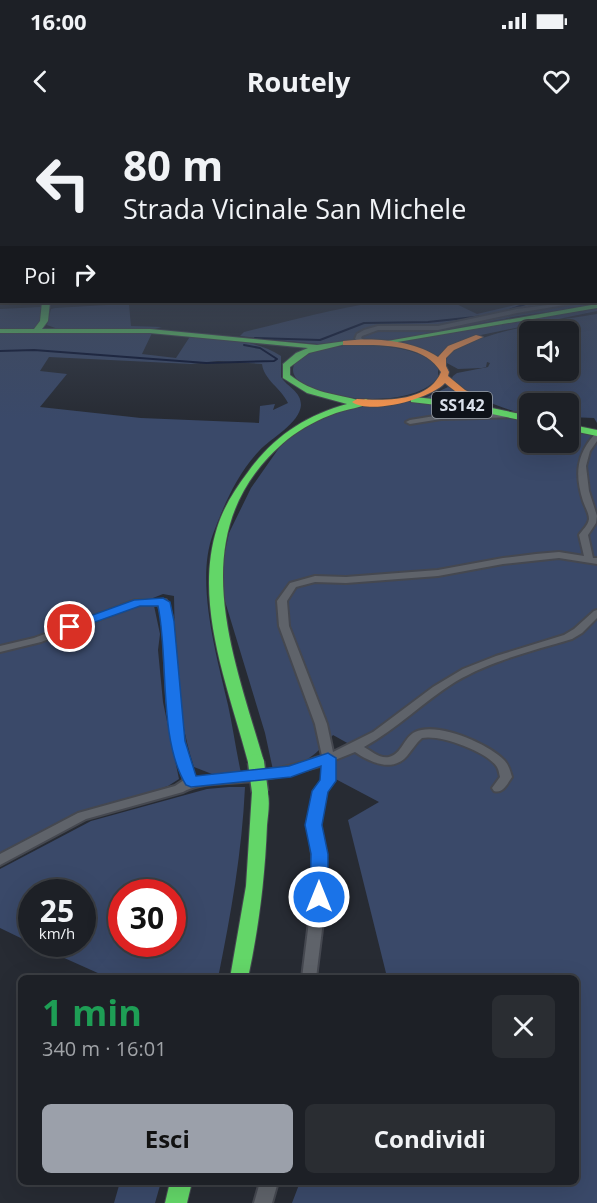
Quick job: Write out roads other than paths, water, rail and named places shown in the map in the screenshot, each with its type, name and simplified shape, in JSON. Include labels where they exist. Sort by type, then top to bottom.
[{"type":"main road","points":[[45,319],[46,326],[53,330]]},
{"type":"main road","points":[[37,330],[45,319]]},
{"type":"main road","points":[[380,343],[432,336],[512,319]]},
{"type":"main road","points":[[295,426],[335,409],[366,402],[396,400],[431,391],[443,371],[442,357],[458,344],[567,319]]},
{"type":"main road","points":[[0,331],[150,331],[282,344],[380,343],[419,351],[443,371]]},
{"type":"main road","points":[[220,337],[276,350],[283,354],[288,363]]},
{"type":"main road","points":[[240,975],[247,947],[260,844],[260,792],[256,762],[222,638],[215,600],[215,566],[220,536],[242,487],[270,449],[295,426],[305,408],[307,399],[301,389],[286,376],[285,369],[288,363],[304,352],[330,345]]},
{"type":"main road","name":"SS142","points":[[443,371],[456,389],[474,399],[519,415]]},
{"type":"main road","points":[[301,389],[331,398],[366,402]]},
{"type":"main road","name":"SS142","points":[[396,400],[421,400],[464,405],[519,416]]},
{"type":"main road","points":[[579,429],[597,433]]},
{"type":"main road","points":[[176,1203],[181,1185]]},
{"type":"street","points":[[364,342],[358,339],[359,335],[371,329],[438,328],[482,319]]},
{"type":"street","points":[[410,422],[450,416],[519,417]]},
{"type":"street","points":[[309,975],[319,897],[319,854],[314,825],[320,791],[328,781],[328,758],[321,724],[281,614],[282,601],[292,585],[315,579],[346,580],[438,573],[548,556],[593,560],[583,535],[590,528],[593,518],[581,470],[582,458],[590,444],[597,438]]},
{"type":"street","points":[[0,649],[37,640],[138,602],[163,602],[168,621],[178,741],[185,770],[191,782]]},
{"type":"street","points":[[0,860],[82,816],[178,789],[191,782],[291,771],[356,747],[388,727],[437,689],[468,670],[568,637],[597,613]]},
{"type":"street","points":[[356,747],[380,761],[391,761],[404,755],[413,738],[424,732],[439,733],[490,755],[503,766],[506,777],[498,788]]},
{"type":"street","points":[[263,1203],[267,1185]]},
{"type":"waterway","points":[[255,338],[320,340],[364,323],[428,322],[460,319]]},
{"type":"waterway","points":[[0,351],[34,350],[206,363],[274,361],[277,359],[260,348],[244,345]]}]
